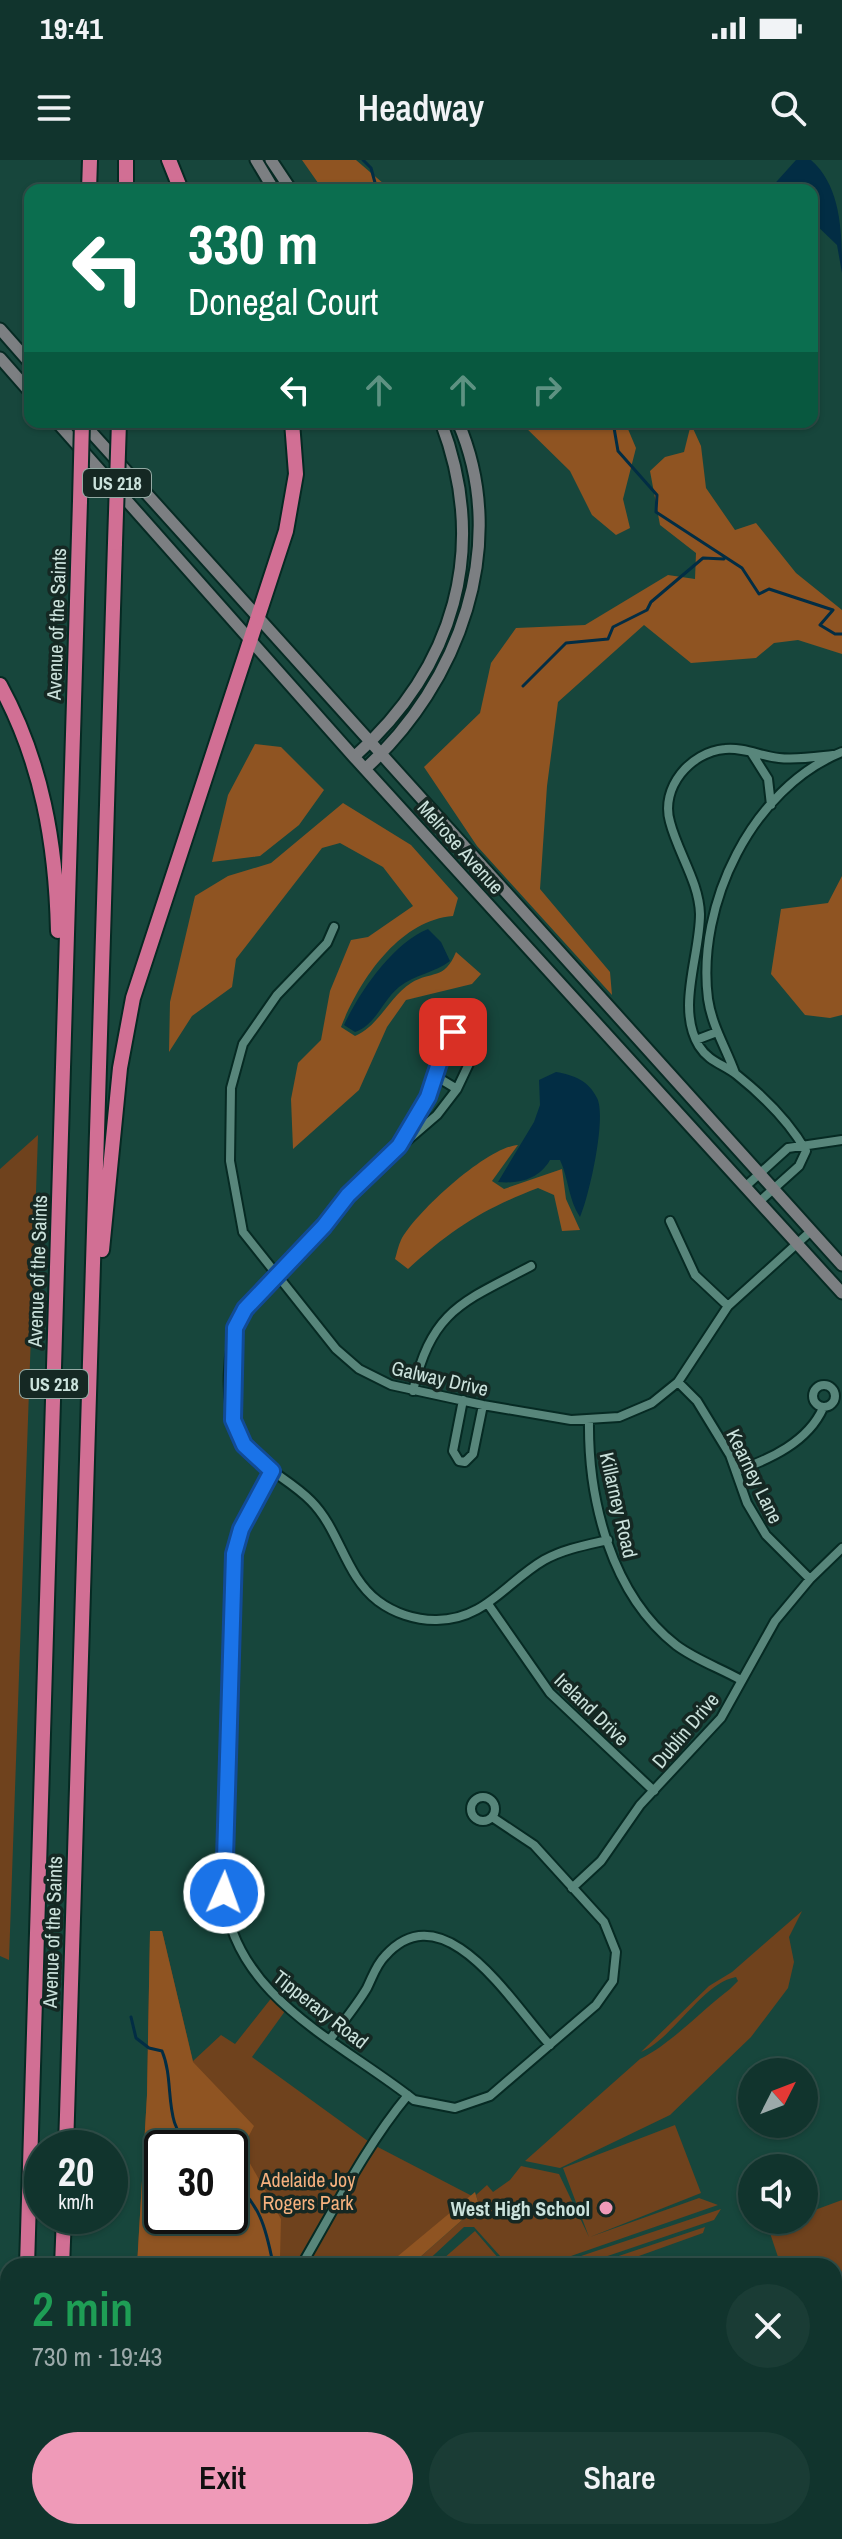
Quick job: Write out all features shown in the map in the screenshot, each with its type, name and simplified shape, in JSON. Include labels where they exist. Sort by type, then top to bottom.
[{"type":"highway","points":[[89,184],[90,160]]},
{"type":"highway","points":[[126,160],[126,184]]},
{"type":"highway","points":[[169,160],[179,184]]},
{"type":"highway","name":"Avenue of the Saints","points":[[27,2258],[82,428]]},
{"type":"highway","name":"Avenue of the Saints","points":[[67,2130],[119,428]]},
{"type":"highway","points":[[91,1354],[120,1068],[133,998],[258,620],[294,493],[296,459],[293,428]]},
{"type":"highway","points":[[0,685],[37,773],[55,864],[58,932],[58,1239]]},
{"type":"highway","points":[[62,2258],[63,2234]]},
{"type":"main road","points":[[256,160],[270,184]]},
{"type":"main road","points":[[271,160],[287,184]]},
{"type":"main road","points":[[0,329],[24,356]]},
{"type":"main road","points":[[0,358],[24,385]]},
{"type":"main road","name":"Melrose Avenue","points":[[62,428],[354,757],[842,1293]]},
{"type":"main road","name":"Melrose Avenue","points":[[87,428],[369,744],[842,1265]]},
{"type":"main road","points":[[354,757],[369,744],[413,691],[447,631],[458,595],[464,547],[462,499],[453,452],[443,428]]},
{"type":"main road","points":[[365,769],[401,732],[451,656],[475,580],[478,501],[460,428]]},
{"type":"street","points":[[735,1073],[718,1067],[696,1040],[689,1007],[699,905],[670,822],[672,787],[684,769],[702,756],[725,749],[792,758],[838,753]]},
{"type":"street","points":[[751,752],[768,779],[771,805]]},
{"type":"street","points":[[760,1201],[804,1159],[806,1151],[793,1129],[735,1073],[717,1032],[707,988],[712,927],[729,870],[771,805],[838,753]]},
{"type":"street","name":"Galway Drive","points":[[334,927],[327,943],[256,1023],[243,1044],[231,1088],[230,1161],[239,1221],[277,1276],[348,1361],[374,1378],[413,1391],[589,1421],[636,1411],[678,1382],[728,1306],[811,1231]]},
{"type":"street","points":[[699,927],[712,927]]},
{"type":"street","points":[[399,1146],[437,1077],[449,1036],[466,1030],[477,1045],[457,1089],[427,1126],[365,1177],[245,1309],[235,1328],[231,1398],[233,1420],[244,1445],[312,1501],[337,1535],[359,1581],[391,1610],[418,1619],[446,1620],[488,1604],[543,1561],[572,1548],[608,1540]]},
{"type":"street","points":[[696,1040],[717,1032]]},
{"type":"street","points":[[437,1077],[457,1089]]},
{"type":"street","points":[[746,1186],[788,1148],[842,1140]]},
{"type":"street","points":[[670,1221],[695,1275],[728,1306]]},
{"type":"street","points":[[413,1391],[425,1350],[455,1308],[484,1287],[531,1266]]},
{"type":"street","name":"Kearney Lane","points":[[678,1382],[697,1401],[737,1471],[760,1527],[810,1579]]},
{"type":"street","points":[[463,1400],[453,1451],[459,1461],[465,1462],[473,1454],[483,1405]]},
{"type":"street","points":[[737,1471],[794,1443],[811,1428],[823,1408]]},
{"type":"street","name":"Killarney Road","points":[[589,1421],[591,1464],[608,1540],[623,1581],[647,1618],[679,1648],[741,1680]]},
{"type":"street","name":"Tipperary Road","points":[[272,1471],[241,1529],[234,1554],[225,1908],[238,1951],[261,1984],[414,2100],[442,2107],[475,2104],[504,2086],[607,1992],[616,1966],[612,1936],[534,1845],[492,1817]]},
{"type":"street","name":"Dublin Drive","points":[[572,1888],[601,1861],[654,1791],[721,1718],[775,1621],[810,1579],[842,1548]]},
{"type":"street","name":"Ireland Drive","points":[[488,1604],[550,1693],[654,1791]]},
{"type":"street","points":[[331,2038],[387,1953],[402,1942],[424,1936],[452,1941],[471,1955],[550,2045]]},
{"type":"street","points":[[306,2258],[332,2217],[353,2171],[408,2095]]},
{"type":"green space","points":[[38,1135],[9,1960],[0,1956],[0,1169]]},
{"type":"green space","points":[[802,1911],[789,1937],[794,1962],[788,1988],[751,2037],[670,2115],[560,2168],[525,2161],[640,2059],[675,2036],[730,1989],[738,1981],[736,1977],[711,1989],[665,2035],[641,2052],[709,1986],[732,1972]]},
{"type":"green space","name":"Adelaide Joy Rogers Park","points":[[150,1931],[162,1931],[193,2061],[221,2035],[235,2044],[273,1996],[288,2007],[252,2057],[372,2144],[474,2197],[405,2258],[137,2258],[144,2146],[144,2234],[248,2234],[248,2130],[145,2130]]},
{"type":"green space","points":[[675,2125],[701,2193],[590,2237],[699,2198],[718,2205],[569,2258],[502,2258],[474,2227],[464,2227],[431,2258],[419,2258],[479,2205],[476,2195],[487,2185],[493,2192],[510,2180],[521,2166],[559,2174],[589,2237],[563,2168]]},
{"type":"green space","points":[[842,2200],[842,2258],[778,2258],[770,2234],[818,2234],[818,2209]]},
{"type":"green space","points":[[721,2209],[714,2220],[602,2258],[578,2258]]},
{"type":"green space","points":[[705,2227],[703,2233],[633,2258],[613,2258]]},
{"type":"green space","points":[[475,2231],[498,2258],[444,2258]]},
{"type":"shaded area","points":[[302,160],[356,160],[384,184],[319,184]]},
{"type":"shaded area","points":[[526,428],[628,428],[636,448],[623,499],[630,528],[616,535],[592,515],[570,471]]},
{"type":"shaded area","points":[[690,428],[693,428],[701,446],[706,488],[735,530],[756,523],[796,573],[842,610],[842,654],[798,640],[774,643],[756,658],[691,663],[644,625],[558,702],[547,786],[540,889],[610,972],[612,995],[477,846],[424,767],[480,713],[491,663],[516,628],[585,625],[668,575],[695,579],[696,553],[660,525],[650,471],[665,457],[684,452]]},
{"type":"shaded area","points":[[255,744],[281,747],[324,790],[299,825],[260,856],[212,862],[228,795]]},
{"type":"shaded area","points":[[343,803],[411,845],[458,898],[453,916],[433,920],[415,929],[384,956],[358,991],[341,1027],[355,1036],[363,1031],[403,989],[418,979],[442,971],[456,952],[481,974],[472,984],[406,1000],[387,1027],[359,1090],[293,1149],[291,1099],[298,1063],[321,1040],[330,991],[351,940],[368,937],[413,906],[383,867],[340,843],[322,848],[236,959],[232,987],[192,1016],[169,1052],[170,1002],[195,896],[228,876],[271,863]]},
{"type":"shaded area","points":[[842,876],[842,1015],[830,1018],[805,1015],[771,974],[781,909],[828,903]]},
{"type":"shaded area","points":[[518,1145],[492,1181],[504,1189],[562,1169],[566,1199],[580,1230],[562,1231],[554,1195],[538,1188],[469,1221],[408,1269],[395,1259],[409,1228],[436,1198],[489,1157]]},
{"type":"shaded area","points":[[150,1931],[162,1931],[193,2062],[254,2126],[248,2138],[248,2130],[145,2130]]},
{"type":"shaded area","points":[[144,2146],[144,2234],[248,2234],[248,2160],[281,2219],[280,2258],[137,2258]]},
{"type":"shaded area","points":[[475,2192],[479,2205],[419,2258],[396,2258]]},
{"type":"water","points":[[796,160],[811,160],[821,171],[829,184],[838,212],[842,273],[837,245],[818,227],[818,184],[774,184]]},
{"type":"water","points":[[428,929],[441,942],[450,961],[399,987],[362,1029],[355,1032],[344,1025],[359,998],[390,957],[402,945]]},
{"type":"water","points":[[556,1072],[585,1083],[594,1092],[600,1108],[596,1157],[580,1217],[560,1160],[550,1160],[540,1172],[528,1179],[498,1182],[534,1122],[540,1105],[539,1080]]},
{"type":"waterway","points":[[363,160],[371,168],[375,184]]},
{"type":"waterway","points":[[614,428],[618,451],[657,495],[656,512],[742,568],[759,594],[769,589],[833,610],[820,625],[835,634],[842,634]]},
{"type":"waterway","points":[[523,686],[566,643],[608,639],[613,627],[647,610],[651,602],[703,558],[724,559]]},
{"type":"waterway","points":[[131,2017],[136,2038],[149,2048],[162,2051],[178,2130]]},
{"type":"waterway","points":[[248,2198],[260,2217],[272,2258]]},
{"type":"place","name":"West High School","points":[[606,2208]]},
{"type":"route","points":[[224,1893],[234,1554],[241,1529],[272,1471],[244,1445],[233,1420],[232,1342],[235,1328],[245,1309],[324,1226],[365,1177],[399,1146],[428,1097],[446,1042],[453,1032]]}]
